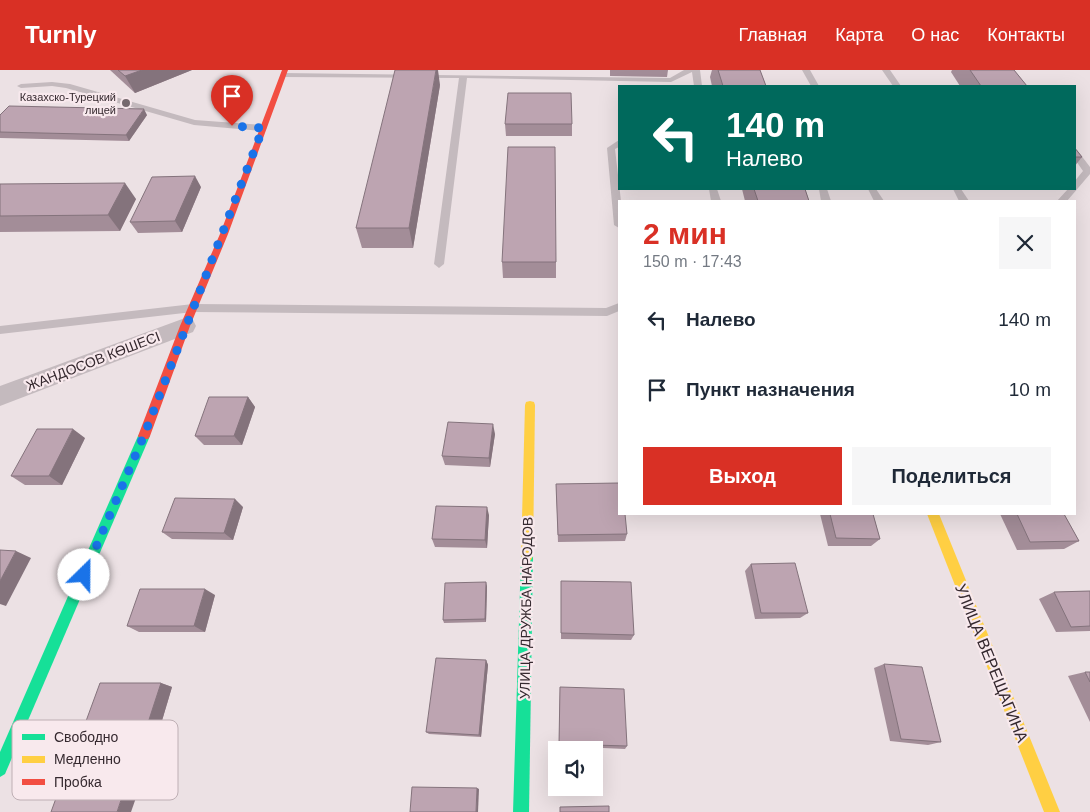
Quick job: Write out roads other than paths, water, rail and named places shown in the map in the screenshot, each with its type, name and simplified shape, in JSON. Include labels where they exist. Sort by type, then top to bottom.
[{"type":"street","points":[[21,720],[145,433],[189,317],[224,234],[284,72]]},
{"type":"street","name":"ЖАНДОСОВ КӨШЕСІ","points":[[0,396],[189,317]]},
{"type":"street","name":"УЛИЦА ДРУЖБА НАРОДОВ","points":[[521,812],[530,405]]},
{"type":"street","name":"УЛИЦА ВЕРЕЩАГИНА","points":[[933,515],[1052,812]]},
{"type":"street","points":[[0,769],[12,741]]},
{"type":"lane","points":[[284,72],[671,80],[690,70]]},
{"type":"lane","points":[[696,70],[698,85]]},
{"type":"lane","points":[[806,70],[814,85]]},
{"type":"lane","points":[[886,70],[896,85]]},
{"type":"lane","points":[[439,264],[463,76]]},
{"type":"lane","points":[[21,86],[52,84],[67,86],[194,122],[263,128]]},
{"type":"lane","points":[[618,144],[611,148],[618,215]]},
{"type":"lane","points":[[1076,154],[1089,170],[1076,185]]},
{"type":"lane","points":[[1063,200],[1071,190]]},
{"type":"lane","points":[[0,330],[189,317],[607,312],[618,308]]},
{"type":"place","name":"Казахско-Турецкий лицей","points":[[126,103]]}]
